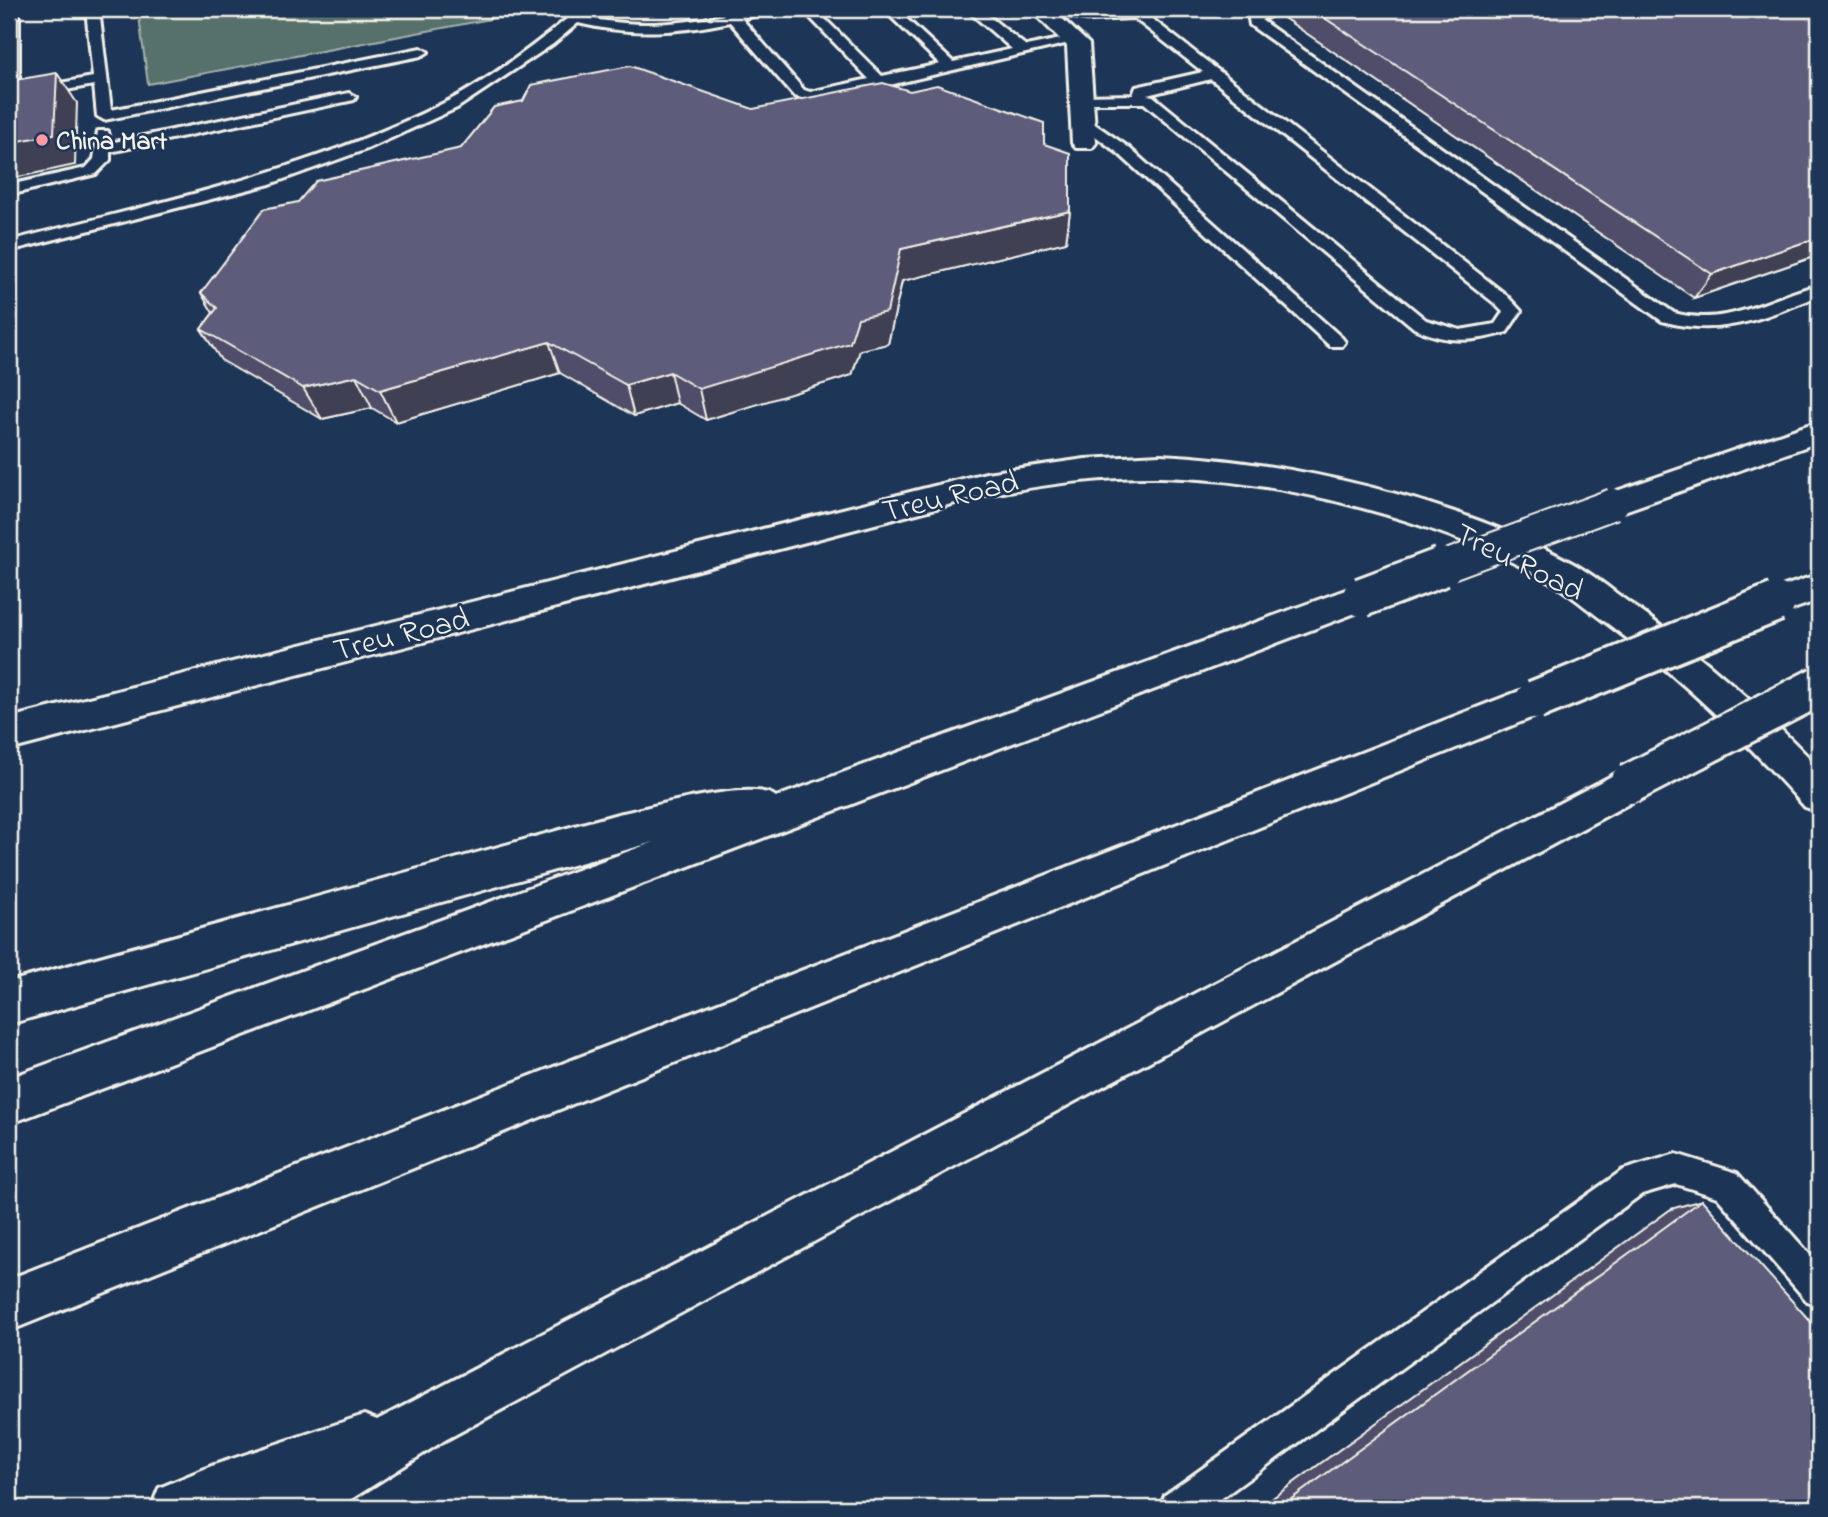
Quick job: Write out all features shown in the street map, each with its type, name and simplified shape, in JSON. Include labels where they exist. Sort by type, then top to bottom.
[{"type":"main road","points":[[1040,9],[1075,40],[1081,63],[1084,143]]},
{"type":"main road","points":[[9,1101],[1613,504],[1819,431]]},
{"type":"main road","name":"Treu Road","points":[[9,734],[986,484],[1112,467],[1185,467],[1344,494],[1495,541],[1560,572],[1659,641],[1765,736],[1819,795]]},
{"type":"main road","points":[[9,1305],[1819,587]]},
{"type":"main road","points":[[286,1508],[426,1421],[1819,686]]},
{"type":"main road","points":[[9,1003],[618,832],[713,812],[816,801]]},
{"type":"main road","points":[[179,1508],[214,1493],[426,1421]]},
{"type":"lane","points":[[12,9],[12,80],[16,89],[27,93],[100,80]]},
{"type":"lane","points":[[9,190],[91,171],[102,160],[104,116],[93,9]]},
{"type":"lane","points":[[9,246],[264,181],[362,146],[452,105],[582,14],[609,29],[643,32],[729,13],[772,9]]},
{"type":"lane","points":[[808,9],[880,83]]},
{"type":"lane","points":[[889,9],[951,67]]},
{"type":"lane","points":[[972,9],[1023,51]]},
{"type":"lane","points":[[1046,9],[1084,16],[1121,17],[1137,14],[1499,298],[1512,311],[1501,328],[1474,336],[1443,336],[1420,324],[1148,99],[1083,110]]},
{"type":"lane","points":[[1280,9],[1253,16],[1255,22],[1668,317],[1702,325],[1729,323],[1819,290]]},
{"type":"lane","points":[[729,13],[799,93],[823,96],[1075,40]]},
{"type":"lane","points":[[104,116],[421,52]]},
{"type":"lane","points":[[1139,99],[1141,90],[1214,74]]},
{"type":"lane","points":[[102,149],[349,97]]},
{"type":"lane","points":[[1083,110],[1123,150],[1336,342]]},
{"type":"lane","points":[[1178,1508],[1634,1181],[1676,1169],[1726,1184],[1819,1289]]},
{"type":"green space","points":[[138,9],[543,9],[148,84]]},
{"type":"building","points":[[1311,9],[1819,9],[1819,237],[1712,274]]},
{"type":"building","points":[[630,66],[753,109],[883,83],[910,91],[937,85],[1044,123],[1044,144],[1070,153],[1070,211],[901,249],[887,312],[858,318],[850,343],[699,389],[670,372],[626,385],[549,342],[380,390],[356,376],[303,388],[201,329],[217,308],[201,293],[264,209],[298,202],[316,181],[461,148],[494,107],[523,101],[531,85]]},
{"type":"building","points":[[57,73],[54,134],[9,143],[9,81]]},
{"type":"building","points":[[1702,1200],[1819,1331],[1819,1508],[1279,1508]]},
{"type":"place","name":"China Mart","points":[[42,140]]}]
